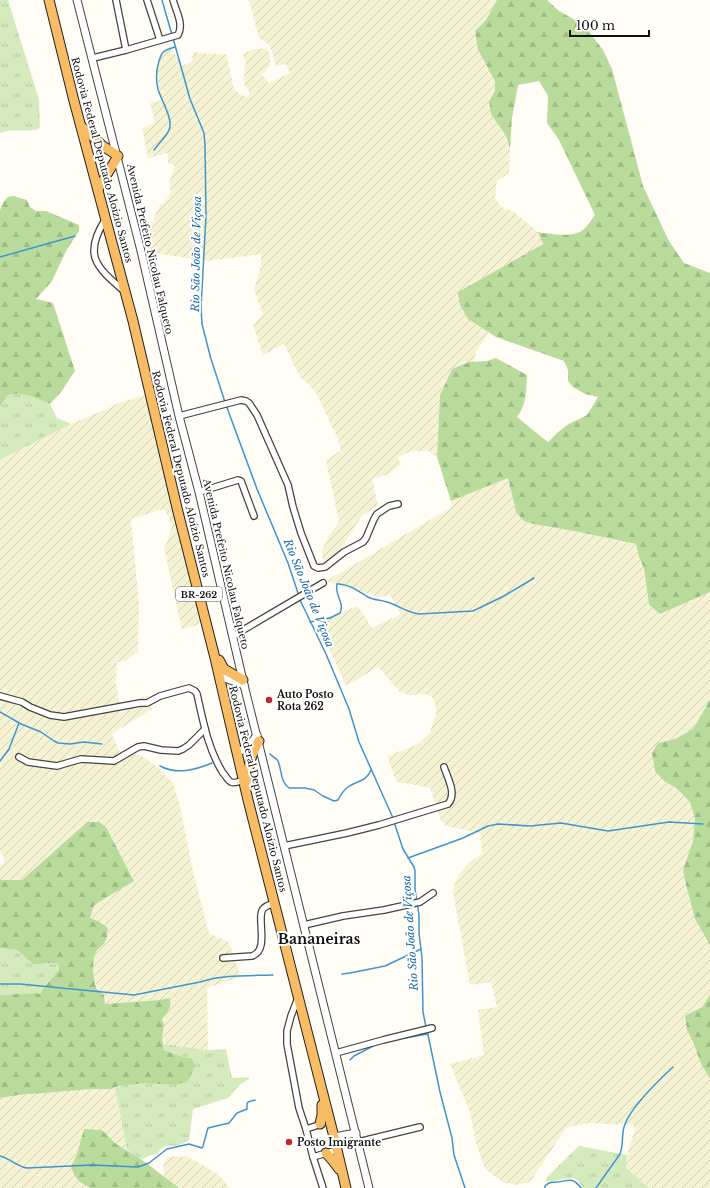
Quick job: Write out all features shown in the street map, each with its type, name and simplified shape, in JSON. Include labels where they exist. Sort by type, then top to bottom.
[{"type":"highway","name":"Rodovia Federal Deputado Aloízio Santos","points":[[49,0],[105,220],[126,293],[243,780],[346,1188]]},
{"type":"highway","points":[[81,126],[103,146],[118,156],[98,190]]},
{"type":"highway","points":[[209,634],[224,669],[244,682]]},
{"type":"highway","points":[[248,800],[248,766],[258,738]]},
{"type":"highway","points":[[320,1124],[322,1115],[322,1092]]},
{"type":"highway","points":[[326,1154],[342,1174]]},
{"type":"street","name":"Avenida Prefeito Nicolau Falqueto","points":[[77,0],[118,156],[179,416],[199,492],[284,846],[369,1188]]},
{"type":"street","points":[[116,0],[126,50]]},
{"type":"street","points":[[147,0],[160,40]]},
{"type":"street","points":[[93,58],[178,35],[181,26],[173,0]]},
{"type":"street","points":[[105,220],[101,226],[94,245],[95,260],[99,268],[107,277],[126,293]]},
{"type":"street","points":[[179,416],[241,400],[246,401],[253,408],[288,485],[301,533],[316,568],[325,567],[344,552],[363,542],[377,514],[388,506],[398,504]]},
{"type":"street","points":[[199,492],[238,480],[241,481],[254,516]]},
{"type":"street","points":[[233,636],[323,583]]},
{"type":"street","points":[[219,676],[244,682]]},
{"type":"street","points":[[0,696],[22,702],[50,716],[64,717],[147,703],[160,696],[188,688],[197,694],[210,748],[227,779],[235,783],[243,780]]},
{"type":"street","points":[[19,757],[28,762],[57,766],[81,759],[114,761],[138,747],[144,746],[161,750],[178,751],[196,739],[205,729]]},
{"type":"street","points":[[237,754],[258,738]]},
{"type":"street","points":[[284,846],[347,833],[448,804],[451,800],[452,794],[444,767]]},
{"type":"street","points":[[304,925],[343,916],[413,904],[420,902],[433,893]]},
{"type":"street","points":[[222,958],[256,955],[259,950],[261,939],[261,913],[267,906],[274,903]]},
{"type":"street","points":[[298,997],[287,1031],[287,1044],[299,1108],[323,1188]]},
{"type":"street","points":[[336,1054],[430,1029]]},
{"type":"street","points":[[306,1129],[330,1122]]},
{"type":"street","points":[[358,1142],[420,1127]]},
{"type":"street","points":[[334,1138],[356,1133]]},
{"type":"street","points":[[313,1157],[337,1150]]},
{"type":"shaded area","points":[[249,0],[497,0],[486,20],[475,31],[478,50],[495,81],[495,91],[489,101],[498,125],[506,136],[510,148],[509,173],[497,181],[495,198],[501,207],[514,212],[538,232],[543,244],[458,292],[468,319],[489,332],[476,351],[474,362],[469,362],[452,369],[440,395],[437,457],[428,451],[412,451],[398,457],[400,464],[389,474],[372,479],[378,506],[363,515],[336,555],[323,566],[322,550],[328,537],[339,522],[326,460],[341,450],[338,439],[316,393],[300,377],[284,344],[263,355],[253,325],[263,314],[254,290],[261,266],[261,254],[207,261],[148,252],[146,243],[155,215],[160,205],[167,199],[171,192],[169,183],[175,166],[168,163],[168,153],[148,158],[142,128],[155,123],[150,103],[162,100],[156,73],[159,56],[171,48],[182,66],[192,62],[193,52],[226,54],[234,89],[239,94],[247,97],[249,95],[249,91],[244,84],[244,70],[246,62],[242,54],[252,50],[266,48],[270,54],[270,65],[262,75],[269,83],[290,73],[285,64],[276,66],[269,45],[259,38]]},
{"type":"shaded area","points":[[149,394],[202,623],[182,630],[164,548],[172,525],[166,512],[163,509],[131,519],[139,603],[138,652],[125,661],[117,662],[116,685],[121,713],[136,700],[148,695],[152,709],[112,734],[119,751],[142,756],[160,769],[173,783],[180,806],[193,871],[209,933],[229,942],[241,977],[207,988],[208,1050],[163,1044],[162,1038],[164,1024],[162,1019],[169,998],[105,1004],[104,995],[97,988],[93,969],[94,957],[97,949],[104,944],[107,937],[98,921],[90,918],[94,904],[134,880],[106,827],[87,822],[22,880],[0,880],[0,866],[4,863],[4,857],[0,852],[0,460],[71,424],[118,403]]},
{"type":"shaded area","points":[[508,478],[516,512],[534,524],[636,544],[639,557],[644,568],[649,605],[660,614],[710,592],[710,700],[693,729],[675,739],[658,743],[664,781],[676,788],[690,802],[695,819],[693,841],[683,870],[695,919],[710,945],[710,995],[702,1007],[691,1013],[687,1030],[701,1064],[710,1079],[710,1188],[649,1188],[626,1168],[626,1158],[635,1129],[633,1125],[588,1123],[566,1128],[530,1182],[516,1185],[502,1182],[485,1169],[476,1143],[470,1112],[450,1064],[484,1055],[478,1010],[497,1007],[491,982],[470,985],[453,892],[456,880],[467,864],[482,853],[480,833],[446,826],[441,821],[430,788],[396,781],[387,756],[416,745],[429,734],[436,715],[436,707],[433,698],[426,694],[409,695],[400,692],[378,667],[346,686],[317,621],[358,606],[372,628],[401,614],[390,595],[379,597],[326,581],[452,507],[451,501]]},
{"type":"shaded area","points":[[115,1088],[127,1150],[115,1143],[102,1130],[84,1129],[77,1154],[71,1167],[81,1183],[90,1188],[0,1188],[0,1098],[19,1095]]},
{"type":"shaded area","points":[[185,1155],[218,1174],[230,1188],[179,1188],[164,1177],[163,1164],[168,1157],[185,1157]]},
{"type":"green space","points":[[0,0],[8,0],[39,100],[39,129],[10,130],[0,133]]},
{"type":"green space","points":[[497,0],[547,0],[559,11],[575,20],[590,33],[603,50],[612,69],[643,186],[669,241],[684,263],[710,273],[710,592],[660,614],[649,605],[644,568],[639,557],[636,544],[524,521],[516,512],[508,478],[451,501],[437,457],[440,395],[452,369],[469,362],[487,361],[496,358],[527,375],[523,407],[517,417],[548,442],[567,425],[587,415],[598,397],[585,394],[573,387],[568,381],[568,370],[564,361],[496,337],[468,319],[460,305],[458,292],[543,244],[538,232],[561,235],[573,234],[583,230],[595,215],[559,140],[547,123],[548,96],[539,81],[518,85],[512,118],[510,148],[506,136],[491,114],[489,101],[495,91],[495,81],[478,50],[475,31],[486,20]]},
{"type":"green space","points":[[13,196],[27,200],[30,207],[36,211],[46,211],[79,225],[79,231],[67,249],[52,281],[36,299],[53,303],[75,371],[61,392],[50,404],[29,396],[14,394],[8,395],[0,407],[0,210],[4,201],[8,197]]},
{"type":"green space","points":[[15,393],[24,394],[46,402],[49,404],[57,418],[71,424],[0,460],[0,407],[8,395]]},
{"type":"green space","points":[[710,700],[710,945],[695,919],[683,870],[693,841],[695,819],[690,802],[676,788],[664,781],[655,771],[652,753],[658,743],[675,739],[693,729]]},
{"type":"green space","points":[[87,822],[99,822],[106,827],[134,881],[94,905],[90,918],[98,921],[108,928],[107,937],[104,944],[97,950],[94,957],[93,969],[96,988],[104,995],[105,1004],[169,998],[170,1007],[162,1019],[164,1024],[162,1038],[164,1050],[183,1057],[191,1058],[196,1065],[187,1082],[174,1085],[145,1083],[119,1086],[111,1089],[92,1089],[0,1098],[0,995],[40,994],[59,970],[58,963],[33,964],[17,950],[0,948],[0,880],[22,880]]},
{"type":"green space","points":[[0,948],[17,950],[25,957],[45,964],[58,963],[59,970],[40,994],[0,995]]},
{"type":"green space","points":[[710,995],[710,1079],[701,1064],[687,1030],[685,1016],[702,1007]]},
{"type":"green space","points":[[163,1044],[208,1050],[226,1049],[232,1078],[249,1077],[249,1079],[241,1084],[228,1098],[193,1109],[189,1140],[179,1145],[164,1147],[158,1154],[151,1155],[141,1160],[127,1150],[115,1088],[137,1083],[174,1085],[191,1058],[183,1057],[164,1050]]},
{"type":"green space","points":[[84,1129],[102,1130],[115,1143],[145,1162],[179,1188],[90,1188],[83,1184],[78,1180],[71,1167],[77,1154]]},
{"type":"green space","points":[[579,1146],[627,1155],[626,1168],[649,1188],[583,1188],[578,1181],[573,1178],[545,1182],[548,1176]]},
{"type":"waterway","name":"Rio São João de Viçosa","points":[[162,0],[172,35]]},
{"type":"waterway","name":"Rio São João de Viçosa","points":[[173,38],[190,99],[204,133],[206,216],[201,308],[202,324],[211,359],[225,402]]},
{"type":"waterway","points":[[154,150],[166,135],[170,126],[169,116],[158,89],[157,68],[163,52],[175,47]]},
{"type":"waterway","points":[[0,257],[75,236]]},
{"type":"waterway","name":"Rio São João de Viçosa","points":[[226,405],[257,489],[288,563],[301,602],[326,654],[349,709],[359,742],[393,818]]},
{"type":"waterway","points":[[310,622],[330,618],[340,613],[341,605],[336,588],[337,584],[347,586],[370,598],[387,602],[410,612],[419,614],[473,611],[504,596],[534,578]]},
{"type":"waterway","points":[[0,712],[21,724],[41,732],[58,743],[70,744],[84,742],[102,744]]},
{"type":"waterway","points":[[0,761],[9,749],[19,723]]},
{"type":"waterway","points":[[270,754],[278,761],[284,783],[289,788],[305,788],[314,790],[334,801],[338,800],[348,787],[367,777],[371,770]]},
{"type":"waterway","points":[[160,766],[166,769],[179,771],[199,768],[212,763]]},
{"type":"waterway","name":"Rio São João de Viçosa","points":[[394,822],[403,849],[415,871],[415,889],[419,915],[419,933],[422,958],[423,1012],[426,1027]]},
{"type":"waterway","points":[[408,858],[463,838],[488,826],[498,824],[530,826],[561,823],[608,831],[669,822],[703,824]]},
{"type":"waterway","points":[[342,974],[385,966],[421,949]]},
{"type":"waterway","points":[[0,984],[20,984],[134,995],[209,979],[236,976],[273,975]]},
{"type":"waterway","name":"Rio São João de Viçosa","points":[[427,1030],[440,1092],[452,1138],[454,1155],[465,1188]]},
{"type":"waterway","points":[[398,1039],[428,1034]]},
{"type":"waterway","points":[[350,1060],[354,1056],[375,1045]]},
{"type":"waterway","points":[[596,1188],[620,1154],[624,1127],[633,1109],[673,1067]]},
{"type":"waterway","points":[[0,1156],[27,1168],[92,1165],[138,1167],[149,1163],[167,1149],[189,1144],[202,1148],[208,1128],[229,1123],[237,1113],[247,1109],[248,1102],[255,1100]]},
{"type":"waterway","points":[[545,1188],[545,1186],[551,1182],[570,1180],[578,1184],[581,1188]]},
{"type":"place","name":"Auto Posto Rota 262","points":[[269,700]]},
{"type":"place","name":"Posto Imigrante","points":[[289,1142]]},
{"type":"district","name":"Bananeiras","points":[[319,939]]}]
